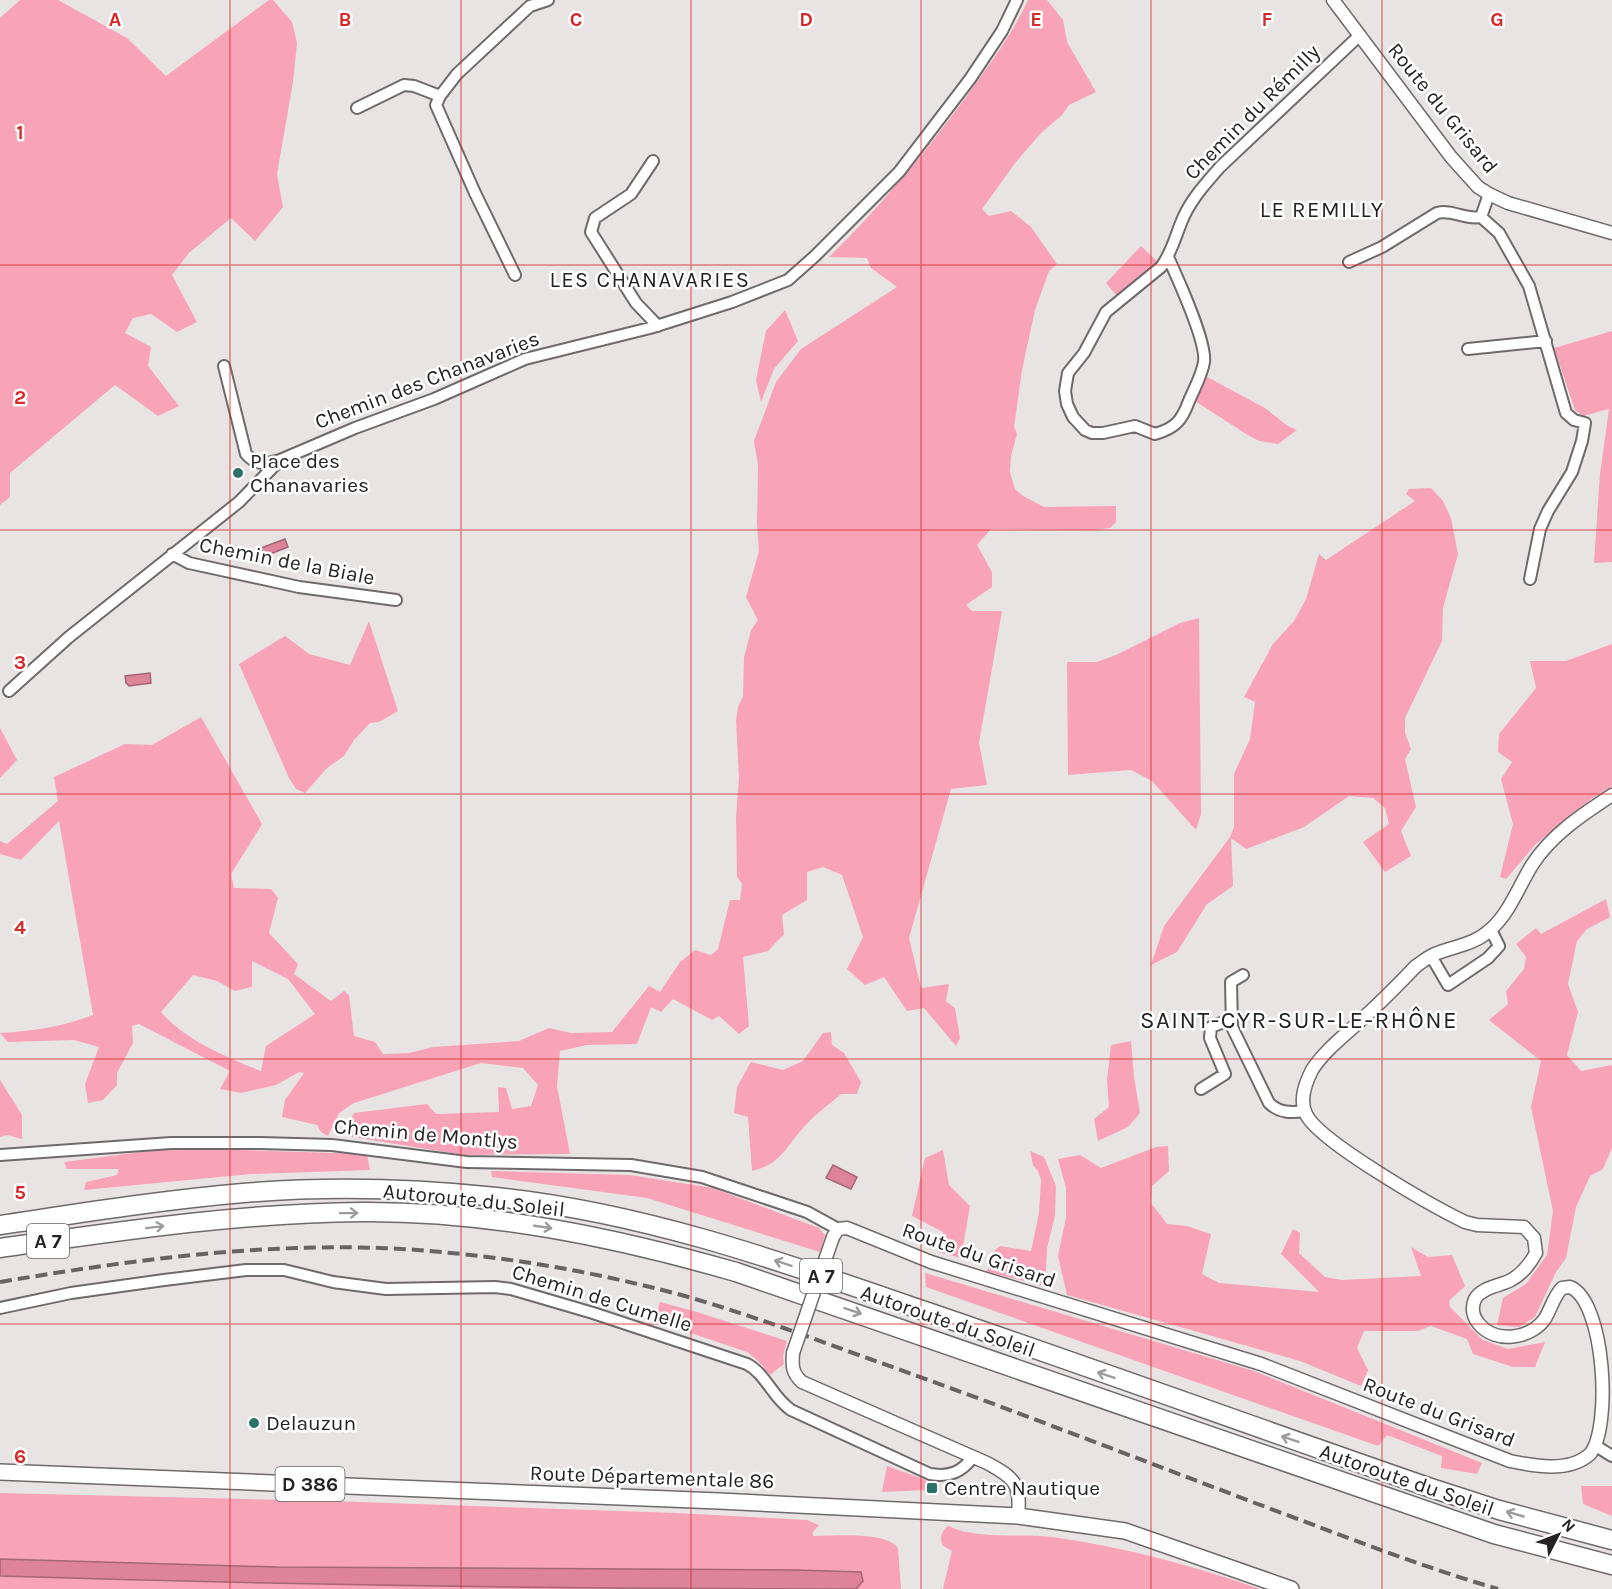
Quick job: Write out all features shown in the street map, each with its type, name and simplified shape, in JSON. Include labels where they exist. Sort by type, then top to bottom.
[{"type":"highway","name":"Autoroute du Soleil","points":[[0,1225],[245,1193],[312,1189],[427,1191],[496,1197],[625,1218],[746,1251],[966,1325],[1431,1488],[1499,1510],[1612,1540]]},
{"type":"highway","name":"Autoroute du Soleil","points":[[0,1248],[192,1223],[332,1213],[438,1215],[496,1220],[573,1232],[672,1254],[746,1276],[1422,1509],[1538,1546],[1612,1565]]},
{"type":"main road","name":"Route Départementale 86","points":[[0,1472],[718,1501],[1018,1516],[1125,1531],[1292,1589]]},
{"type":"street","points":[[515,275],[436,105],[457,74],[532,3],[548,0]]},
{"type":"street","name":"Chemin des Chanavaries","points":[[9,691],[69,637],[239,502],[280,460],[355,428],[434,399],[525,359],[658,326],[732,302],[788,280],[899,172],[970,80],[1002,31],[1017,0]]},
{"type":"street","name":"Route du Grisard","points":[[1333,0],[1473,182],[1489,194],[1508,203],[1612,233]]},
{"type":"street","name":"Chemin du Rémilly","points":[[1168,257],[1203,345],[1205,361],[1182,418],[1168,429],[1155,434],[1135,426],[1092,433],[1078,423],[1067,404],[1065,391],[1068,373],[1084,353],[1106,312],[1148,279],[1168,257],[1185,214],[1204,184],[1279,113],[1310,80],[1360,35]]},
{"type":"street","points":[[357,108],[404,85],[414,86],[440,96]]},
{"type":"street","points":[[653,161],[631,194],[595,218],[591,232],[636,303],[658,326]]},
{"type":"street","points":[[1481,217],[1489,194]]},
{"type":"street","points":[[1349,262],[1382,247],[1437,213],[1446,211],[1470,219],[1481,217]]},
{"type":"street","points":[[1481,217],[1499,233],[1529,286],[1566,413],[1574,420],[1585,423],[1584,434],[1572,472],[1548,511],[1540,530],[1530,579]]},
{"type":"street","points":[[1468,349],[1546,341]]},
{"type":"street","points":[[224,366],[246,454],[252,461],[262,465],[280,460]]},
{"type":"street","name":"Chemin de la Biale","points":[[172,554],[189,563],[299,587],[396,600]]},
{"type":"street","points":[[1612,795],[1567,827],[1548,846],[1534,862],[1491,930],[1474,941],[1431,956],[1416,966],[1319,1060],[1305,1087],[1303,1098],[1305,1111],[1316,1128],[1329,1139],[1452,1216],[1477,1225],[1524,1227],[1530,1233],[1536,1244],[1536,1253],[1532,1262],[1511,1281],[1478,1295],[1472,1309],[1474,1319],[1481,1327],[1494,1334],[1508,1338],[1523,1335],[1535,1329],[1545,1319],[1555,1296],[1562,1288],[1570,1287],[1581,1294],[1598,1335],[1604,1370],[1605,1410],[1601,1435],[1596,1446],[1612,1456]]},
{"type":"street","points":[[1431,956],[1448,985],[1488,958],[1499,946],[1491,930]]},
{"type":"street","points":[[1243,975],[1231,982],[1232,1027],[1269,1103],[1275,1109],[1283,1112],[1305,1111]]},
{"type":"street","points":[[1201,1089],[1226,1074],[1210,1038],[1212,1027],[1231,1019]]},
{"type":"street","name":"Chemin de Montlys","points":[[0,1155],[171,1143],[260,1143],[332,1145],[467,1162],[631,1165],[702,1177],[807,1212],[835,1233]]},
{"type":"street","name":"Route du Grisard","points":[[835,1233],[847,1228],[931,1262],[1261,1364],[1510,1461],[1531,1465],[1567,1465],[1590,1454],[1596,1446]]},
{"type":"street","points":[[835,1233],[793,1353],[792,1367],[795,1375],[802,1382],[1002,1471],[1014,1480],[1018,1491],[1018,1516]]},
{"type":"street","name":"Chemin de Cumelle","points":[[0,1308],[71,1293],[216,1273],[270,1269],[284,1270],[344,1284],[386,1289],[503,1288],[593,1313],[747,1364],[755,1368],[781,1403],[791,1410],[930,1474],[945,1475],[961,1471],[973,1457]]},
{"type":"shaded area","points":[[20,0],[58,0],[127,38],[166,76],[269,0],[273,0],[292,22],[297,43],[293,82],[277,174],[283,207],[255,241],[231,218],[189,253],[172,275],[197,322],[177,332],[151,314],[133,318],[125,333],[151,347],[148,366],[179,406],[158,416],[115,385],[10,473],[10,497],[0,505],[0,18]]},
{"type":"shaded area","points":[[1028,0],[1047,0],[1063,20],[1067,42],[1096,92],[1069,105],[1062,115],[1041,133],[1016,162],[982,209],[989,216],[1011,211],[1031,227],[1057,264],[1049,271],[1035,310],[1022,370],[1014,427],[1017,434],[1011,456],[1010,472],[1015,489],[1044,507],[1116,506],[1116,522],[1110,528],[1094,530],[991,529],[977,545],[992,572],[992,587],[966,605],[972,611],[1002,611],[979,743],[987,785],[951,789],[909,938],[921,988],[949,984],[946,1001],[955,1008],[960,1038],[956,1046],[924,1008],[907,1011],[884,977],[865,985],[847,969],[863,937],[842,875],[823,867],[807,872],[807,900],[782,915],[784,934],[768,951],[743,957],[749,1026],[739,1034],[719,1016],[712,1020],[673,999],[661,1012],[651,1007],[637,1044],[587,1045],[560,1051],[557,1086],[570,1154],[464,1155],[346,1136],[348,1123],[354,1113],[427,1104],[436,1114],[499,1112],[498,1087],[506,1088],[512,1109],[531,1106],[538,1085],[523,1068],[481,1063],[354,1103],[339,1113],[328,1136],[321,1132],[317,1125],[282,1117],[285,1100],[304,1073],[299,1072],[276,1085],[241,1093],[220,1089],[230,1071],[139,1024],[132,1026],[133,1043],[117,1073],[117,1085],[103,1100],[88,1103],[85,1084],[99,1047],[74,1040],[8,1042],[0,1033],[47,1028],[93,1015],[59,821],[21,860],[0,854],[0,841],[7,844],[58,801],[54,777],[125,744],[152,745],[201,717],[262,824],[231,874],[234,888],[271,889],[278,898],[269,933],[298,964],[294,974],[331,1001],[344,991],[349,995],[354,1036],[375,1042],[383,1054],[409,1053],[433,1047],[519,1041],[549,1028],[571,1033],[612,1032],[649,986],[660,992],[680,962],[695,950],[711,955],[718,949],[730,900],[740,900],[742,884],[737,877],[736,817],[739,778],[736,721],[738,707],[743,696],[744,657],[751,630],[758,620],[746,597],[759,551],[758,465],[754,441],[776,382],[801,349],[897,287],[871,268],[867,258],[829,257],[901,180],[934,139],[992,61]],"holes":[[[252,961],[288,979],[315,1014],[266,1046],[261,1071],[221,1054],[194,1039],[181,1031],[161,1012],[193,975],[217,981],[235,991],[252,987]]]},
{"type":"shaded area","points":[[1141,246],[1158,262],[1117,296],[1106,283]]},
{"type":"shaded area","points":[[785,310],[798,341],[774,369],[761,402],[756,380],[766,331]]},
{"type":"shaded area","points":[[1612,331],[1612,562],[1594,563],[1600,474],[1609,409],[1583,416],[1575,410],[1554,348]]},
{"type":"shaded area","points":[[1207,377],[1265,408],[1288,426],[1297,430],[1278,444],[1259,441],[1246,434],[1195,401]]},
{"type":"shaded area","points":[[1431,488],[1443,501],[1451,518],[1458,554],[1443,608],[1442,641],[1405,718],[1405,733],[1411,749],[1405,759],[1416,807],[1401,831],[1411,856],[1385,872],[1363,842],[1389,824],[1385,808],[1373,798],[1349,796],[1304,827],[1246,849],[1231,838],[1233,886],[1207,904],[1177,952],[1151,965],[1164,926],[1230,837],[1234,827],[1234,774],[1250,739],[1255,702],[1244,697],[1273,644],[1294,621],[1306,599],[1319,554],[1326,560],[1415,501],[1406,494],[1409,489]]},
{"type":"shaded area","points":[[285,539],[288,547],[265,556],[261,548]]},
{"type":"shaded area","points":[[1199,618],[1201,814],[1196,830],[1152,781],[1131,770],[1068,775],[1067,662],[1097,662],[1180,623]]},
{"type":"shaded area","points":[[369,621],[398,711],[379,722],[370,723],[354,740],[344,756],[327,768],[305,793],[296,789],[289,778],[239,664],[285,636],[309,654],[350,665]]},
{"type":"shaded area","points":[[1612,644],[1612,786],[1591,799],[1536,844],[1506,879],[1500,877],[1513,824],[1501,779],[1512,762],[1498,752],[1499,734],[1536,688],[1530,661],[1566,661]]},
{"type":"shaded area","points":[[150,673],[151,683],[129,686],[126,683],[125,676]]},
{"type":"shaded area","points":[[0,728],[17,760],[0,778]]},
{"type":"shaded area","points":[[1606,899],[1610,917],[1587,929],[1577,941],[1568,984],[1578,1012],[1567,1055],[1581,1071],[1612,1065],[1612,1148],[1603,1169],[1590,1176],[1576,1207],[1566,1258],[1556,1272],[1535,1317],[1519,1327],[1497,1325],[1503,1298],[1526,1284],[1547,1255],[1553,1211],[1531,1107],[1541,1061],[1489,1020],[1508,1004],[1506,991],[1524,969],[1526,957],[1516,944],[1536,928],[1541,934]]},
{"type":"shaded area","points":[[831,1032],[832,1045],[844,1053],[861,1082],[857,1094],[841,1094],[798,1133],[777,1159],[752,1171],[748,1117],[734,1113],[737,1087],[751,1062],[783,1070],[803,1061],[823,1033]]},
{"type":"shaded area","points":[[1131,1041],[1140,1113],[1128,1127],[1098,1141],[1094,1119],[1109,1107],[1107,1080],[1111,1045]]},
{"type":"shaded area","points":[[0,1080],[22,1115],[22,1139],[7,1135],[0,1137]]},
{"type":"shaded area","points":[[1168,1146],[1169,1171],[1152,1186],[1151,1203],[1167,1224],[1187,1226],[1211,1234],[1202,1274],[1219,1283],[1319,1292],[1281,1254],[1293,1229],[1300,1233],[1299,1253],[1325,1277],[1342,1280],[1421,1276],[1411,1247],[1428,1257],[1452,1255],[1465,1286],[1449,1301],[1450,1307],[1483,1340],[1508,1349],[1545,1342],[1535,1367],[1513,1367],[1473,1354],[1467,1339],[1431,1326],[1418,1331],[1364,1331],[1357,1348],[1368,1370],[1361,1386],[1300,1361],[1067,1295],[1058,1256],[1066,1217],[1066,1188],[1058,1159],[1080,1155],[1101,1168],[1156,1147]]},
{"type":"shaded area","points":[[171,1148],[367,1154],[370,1170],[251,1174],[84,1190],[86,1182],[117,1175],[119,1169],[67,1169],[64,1162]]},
{"type":"shaded area","points":[[943,1150],[949,1185],[970,1206],[961,1258],[938,1252],[943,1232],[912,1216],[925,1158]]},
{"type":"shaded area","points":[[1030,1151],[1044,1157],[1056,1186],[1055,1216],[1047,1248],[1045,1286],[987,1272],[991,1254],[1000,1246],[1031,1251],[1039,1213],[1041,1180],[1033,1165]]},
{"type":"shaded area","points":[[833,1165],[857,1177],[851,1189],[826,1178]]},
{"type":"shaded area","points":[[491,1171],[630,1175],[713,1188],[819,1228],[825,1235],[820,1252],[647,1198],[492,1177]]},
{"type":"shaded area","points":[[925,1273],[1254,1371],[1482,1463],[1477,1474],[1441,1468],[1442,1456],[1387,1435],[1378,1446],[926,1287]]},
{"type":"shaded area","points":[[660,1302],[787,1341],[783,1356],[784,1364],[770,1375],[747,1352],[655,1321]]},
{"type":"shaded area","points":[[887,1466],[926,1480],[927,1490],[882,1492]]},
{"type":"shaded area","points":[[1581,1486],[1612,1486],[1612,1516],[1583,1504]]},
{"type":"shaded area","points":[[0,1493],[331,1501],[677,1513],[807,1520],[819,1525],[813,1532],[813,1536],[871,1537],[882,1539],[898,1548],[901,1589],[856,1589],[861,1572],[277,1567],[0,1559]]},
{"type":"shaded area","points":[[948,1526],[972,1533],[1052,1537],[1105,1546],[1209,1572],[1260,1589],[943,1589],[952,1551],[942,1545],[941,1537]]},
{"type":"shaded area","points":[[0,1559],[277,1567],[797,1570],[861,1572],[863,1581],[856,1589],[749,1589],[428,1586],[107,1579],[0,1576]]},
{"type":"shaded area","points":[[0,1576],[447,1586],[707,1589],[0,1589]]},
{"type":"railway","points":[[0,1282],[112,1265],[225,1252],[338,1247],[451,1253],[591,1274],[674,1293],[771,1324],[916,1375],[1376,1548],[1498,1589]]},
{"type":"place","name":"Place des Chanavaries","points":[[238,473]]},
{"type":"place","name":"Delauzun","points":[[254,1423]]},
{"type":"place","name":"Centre Nautique","points":[[932,1488]]},
{"type":"district","name":"LE REMILLY","points":[[1322,209]]},
{"type":"district","name":"LES CHANAVARIES","points":[[650,279]]},
{"type":"district","name":"SAINT-CYR-SUR-LE-RHÔNE","points":[[1299,1020]]}]
